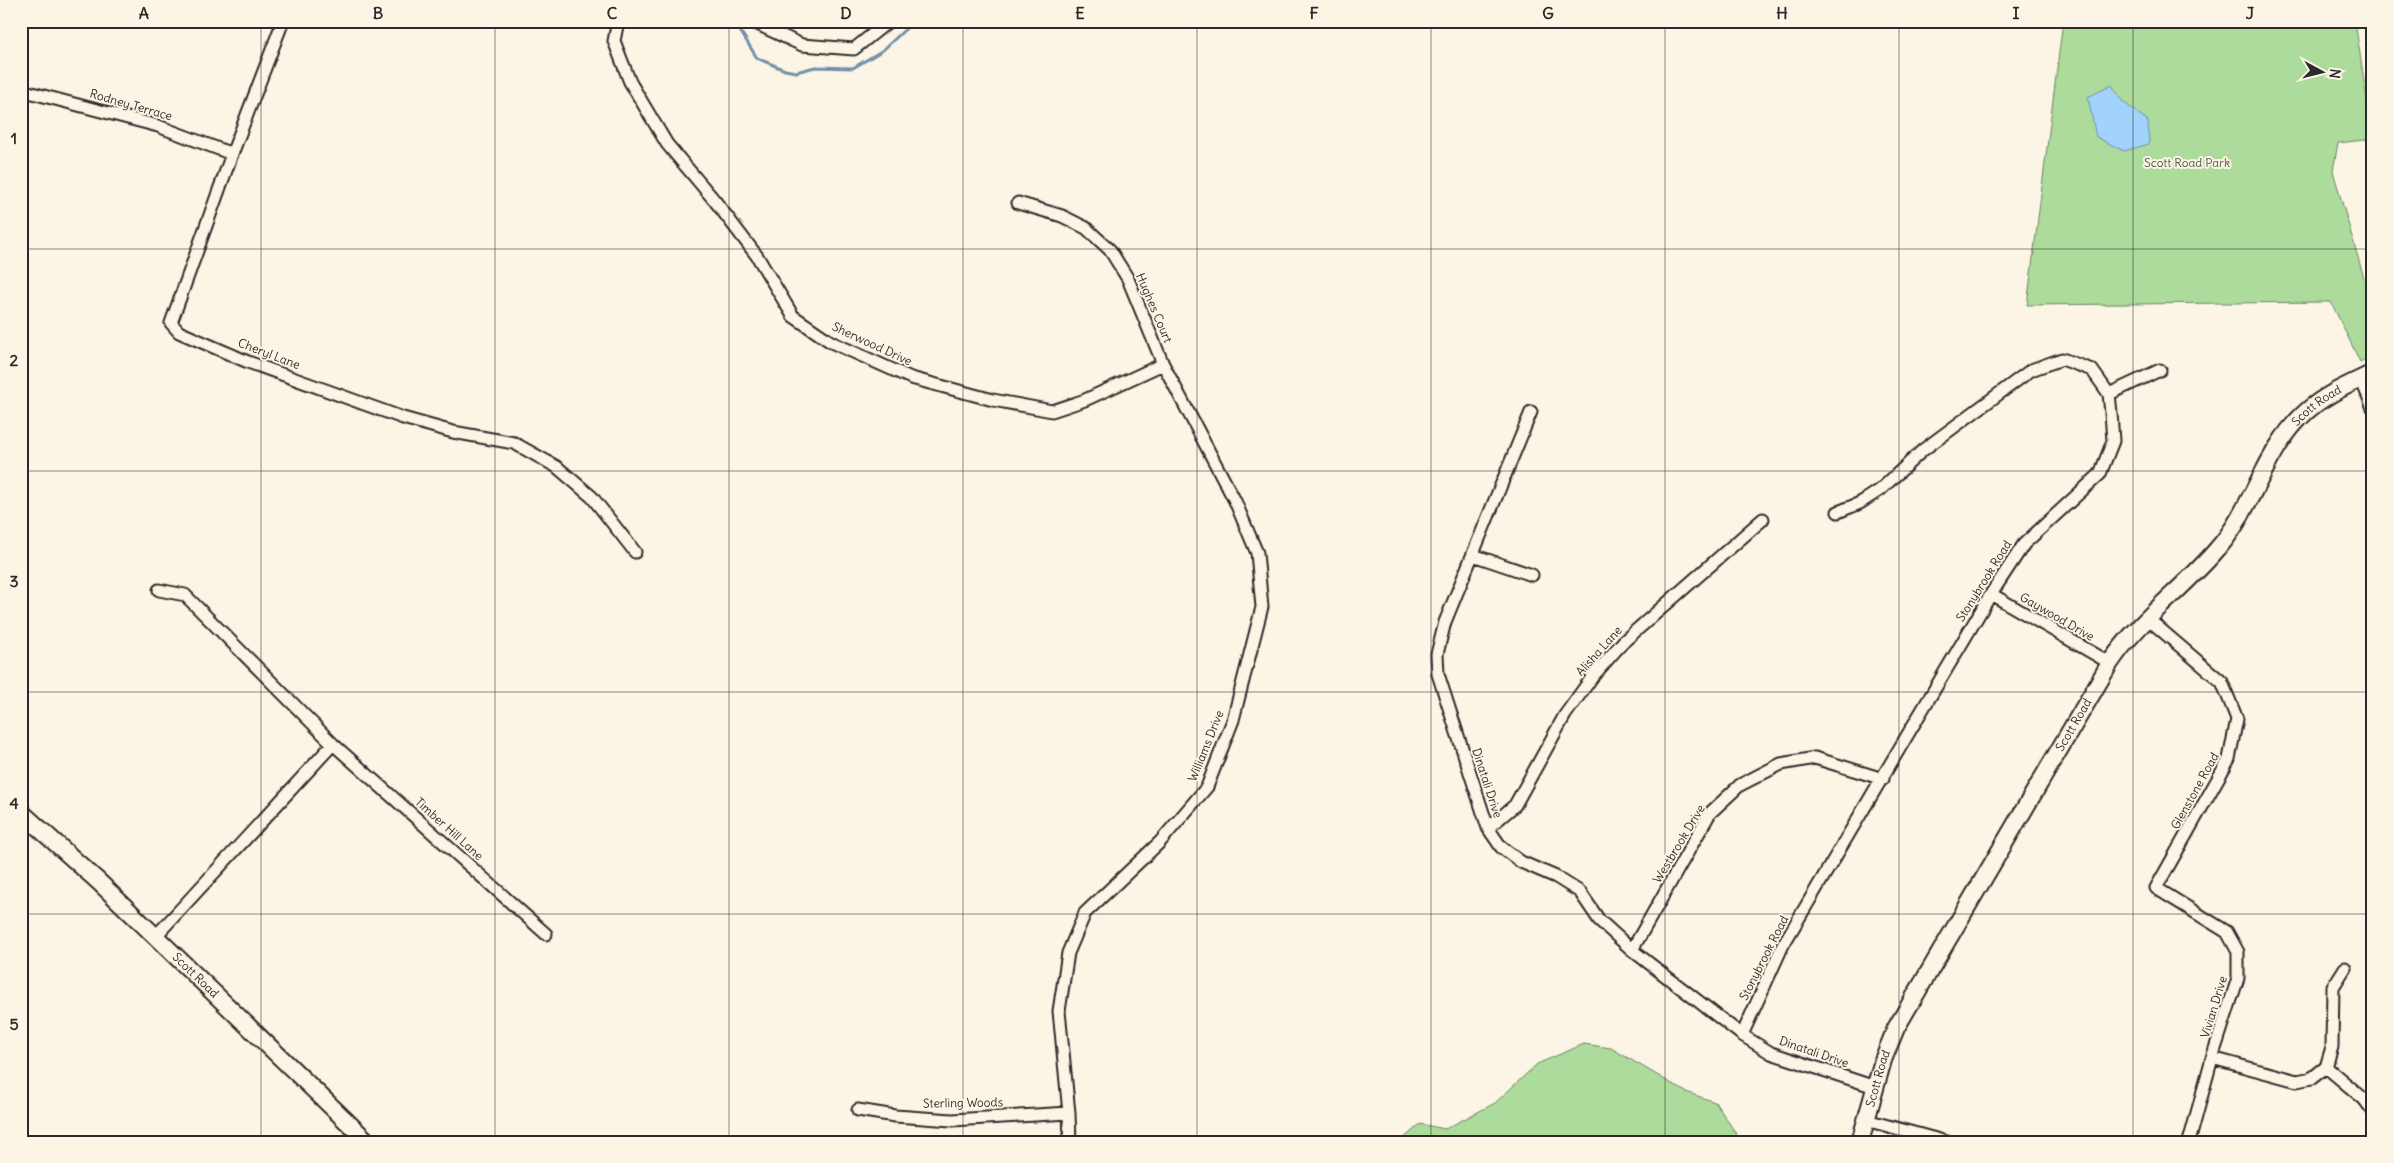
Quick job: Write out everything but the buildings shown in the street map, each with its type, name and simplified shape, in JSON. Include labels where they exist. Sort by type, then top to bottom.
[{"type":"main road","name":"Scott Road","points":[[1860,1142],[1887,1048],[1902,1018],[2110,663],[2147,618],[2208,559],[2226,538],[2242,514],[2276,450],[2298,419],[2324,398],[2367,376]]},
{"type":"main road","name":"Scott Road","points":[[21,812],[98,882],[368,1142]]},
{"type":"street","name":"Cheryl Lane","points":[[283,21],[170,323],[179,332],[248,362],[403,418],[452,432],[514,444],[556,467],[592,497],[635,552]]},
{"type":"street","name":"Sherwood Drive","points":[[618,21],[614,41],[630,82],[666,144],[715,201],[757,256],[793,316],[832,342],[910,378],[993,400],[1052,411],[1085,400],[1163,364]]},
{"type":"street","points":[[751,21],[802,45],[854,49],[889,21]]},
{"type":"street","name":"Rodney Terrace","points":[[21,90],[158,126],[232,154]]},
{"type":"street","name":"Hughes Court","points":[[1018,203],[1070,220],[1086,228],[1110,250],[1128,280],[1163,364]]},
{"type":"street","name":"Stonybrook Road","points":[[1742,1035],[1783,945],[1991,594],[2024,544],[2100,474],[2112,441],[2108,394],[2092,370],[2062,359],[2031,370],[1923,450],[1880,490],[1860,503],[1838,512]]},
{"type":"street","name":"Williams Drive","points":[[1070,1142],[1059,1012],[1068,953],[1084,913],[1160,842],[1207,787],[1233,720],[1262,607],[1257,552],[1235,501],[1163,364]]},
{"type":"street","points":[[2108,394],[2160,370]]},
{"type":"street","points":[[2367,376],[2373,408]]},
{"type":"street","name":"Dinatali Drive","points":[[1531,412],[1445,622],[1437,654],[1438,674],[1488,828],[1501,847],[1521,862],[1556,877],[1580,892],[1598,920],[1632,950],[1742,1035],[1772,1053],[1875,1087]]},
{"type":"street","name":"Alisha Lane","points":[[1488,828],[1515,806],[1565,715],[1593,676],[1623,642],[1763,519]]},
{"type":"street","points":[[1472,555],[1532,575]]},
{"type":"street","name":"Timber Hill Lane","points":[[159,590],[185,596],[333,744],[546,934]]},
{"type":"street","name":"Gaywood Drive","points":[[1991,594],[2110,663]]},
{"type":"street","name":"Glenstone Road","points":[[2147,618],[2222,682],[2237,719],[2229,759],[2156,888]]},
{"type":"street","points":[[154,938],[333,744]]},
{"type":"street","name":"Westbrook Drive","points":[[1632,950],[1710,813],[1740,784],[1781,764],[1815,758],[1883,779]]},
{"type":"street","name":"Vivian Drive","points":[[2156,888],[2227,932],[2238,952],[2238,978],[2212,1058],[2189,1142]]},
{"type":"street","points":[[2212,1058],[2297,1081],[2312,1078],[2326,1067],[2332,1047],[2333,987],[2345,968]]},
{"type":"street","points":[[2326,1067],[2364,1099],[2373,1110]]},
{"type":"street","name":"Sterling Woods","points":[[858,1110],[895,1116],[952,1120],[1069,1113]]},
{"type":"street","points":[[1866,1120],[1947,1142]]},
{"type":"green space","name":"Scott Road Park","points":[[2063,21],[2355,21],[2373,139],[2338,143],[2333,171],[2373,309],[2373,355],[2360,362],[2331,302],[2027,305]]},
{"type":"green space","points":[[1584,1044],[1611,1048],[1686,1092],[1715,1102],[1739,1138],[1737,1142],[1400,1142],[1420,1124],[1445,1129],[1495,1103],[1537,1064]]},
{"type":"water","points":[[2112,85],[2122,101],[2148,121],[2149,144],[2124,151],[2096,137],[2088,97]]},
{"type":"waterway","points":[[739,29],[757,58],[785,70],[796,72],[815,67],[853,68],[883,50],[914,21]]},
{"type":"waterway","points":[[1032,21],[1037,25],[1067,21]]}]
